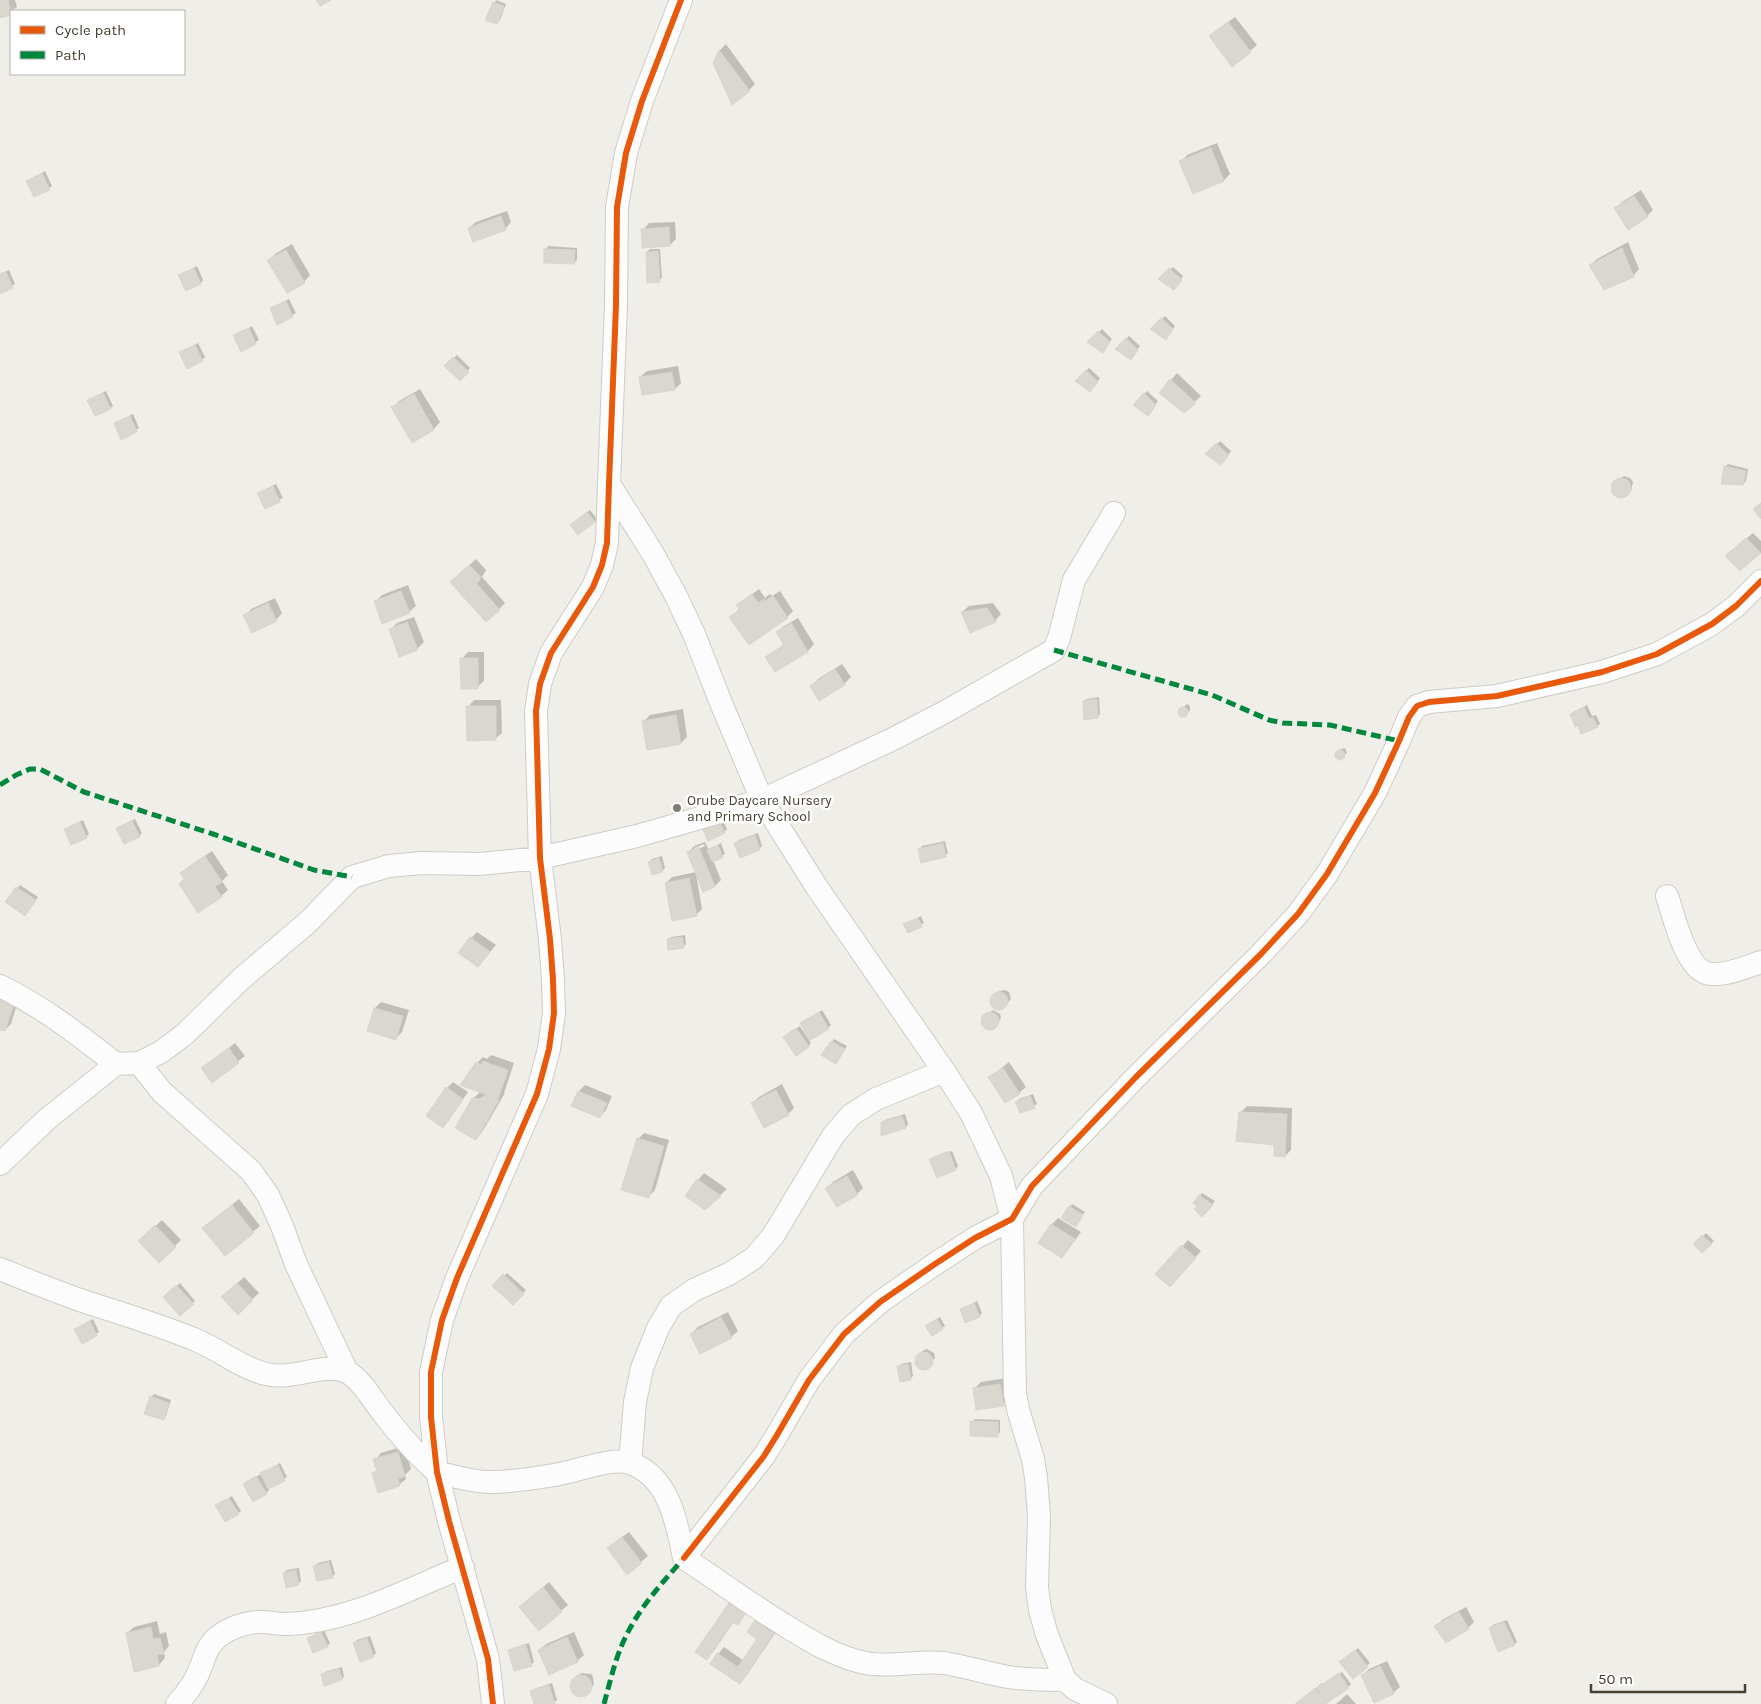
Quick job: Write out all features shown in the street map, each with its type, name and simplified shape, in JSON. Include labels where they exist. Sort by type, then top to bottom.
[{"type":"street","points":[[493,1704],[488,1659],[437,1472],[431,1417],[431,1372],[442,1320],[457,1278],[537,1094],[549,1049],[554,1013],[553,980],[540,858],[536,711],[540,684],[551,653],[592,587],[602,565],[607,543],[616,306],[617,207],[626,152],[642,101],[681,0]]},
{"type":"street","points":[[609,484],[652,552],[676,596],[694,634],[762,800],[816,886],[944,1071],[971,1114],[1001,1176],[1012,1219],[1015,1385],[1019,1413],[1033,1459],[1036,1477],[1039,1517],[1037,1587],[1040,1610],[1047,1635],[1065,1680],[1074,1689],[1106,1704]]},
{"type":"street","points":[[0,1164],[46,1120],[116,1064],[139,1063],[161,1052],[185,1034],[241,979],[307,923],[352,877],[389,866],[422,863],[480,864],[540,858],[637,836],[762,800],[893,739],[1054,650],[1059,638],[1074,580],[1114,512]]},
{"type":"street","points":[[684,1558],[764,1456],[808,1380],[844,1334],[880,1302],[934,1264],[975,1238],[1012,1219],[1032,1186],[1136,1077],[1260,955],[1298,914],[1327,874],[1375,793],[1409,717],[1417,706],[1430,702],[1496,696],[1602,672],[1657,654],[1712,624],[1736,606],[1761,581]]},
{"type":"street","points":[[1667,896],[1678,933],[1691,960],[1700,970],[1710,975],[1761,962]]},
{"type":"street","points":[[0,986],[29,1000],[57,1018],[116,1064]]},
{"type":"street","points":[[139,1063],[162,1092],[251,1172],[268,1195],[296,1264],[347,1372]]},
{"type":"street","points":[[630,1463],[635,1402],[642,1368],[658,1328],[671,1306],[694,1290],[729,1274],[754,1258],[773,1236],[833,1136],[850,1115],[876,1099],[944,1071]]},
{"type":"street","points":[[1001,1176],[1032,1186]]},
{"type":"street","points":[[0,1268],[58,1292],[132,1316],[198,1341],[264,1374],[288,1377],[322,1369],[336,1369],[347,1372],[358,1381],[410,1447],[437,1472],[469,1479],[496,1482],[556,1475],[606,1462],[630,1463],[654,1476],[669,1500],[678,1525],[684,1558],[800,1635],[846,1657],[866,1663],[885,1665],[942,1663],[1024,1679],[1065,1680]]},
{"type":"street","points":[[177,1704],[189,1691],[200,1670],[207,1648],[218,1637],[237,1626],[259,1622],[286,1624],[325,1620],[358,1610],[462,1567]]},
{"type":"building","points":[[0,0],[8,0],[10,15],[0,18]]},
{"type":"building","points":[[316,0],[331,0],[320,6]]},
{"type":"building","points":[[493,2],[504,6],[497,24],[485,20]]},
{"type":"building","points":[[1228,22],[1251,52],[1232,67],[1209,36]]},
{"type":"building","points":[[719,50],[750,91],[732,105],[713,63]]},
{"type":"building","points":[[1211,148],[1224,181],[1193,194],[1179,161]]},
{"type":"building","points":[[42,173],[50,190],[34,197],[26,181]]},
{"type":"building","points":[[1634,196],[1648,217],[1628,230],[1614,208]]},
{"type":"building","points":[[501,216],[506,230],[473,242],[468,228]]},
{"type":"building","points":[[669,227],[670,246],[642,248],[641,229]]},
{"type":"building","points":[[1622,248],[1634,277],[1604,290],[1589,265]]},
{"type":"building","points":[[544,249],[575,250],[574,264],[544,263]]},
{"type":"building","points":[[286,250],[305,283],[287,293],[267,260]]},
{"type":"building","points":[[658,251],[660,282],[647,283],[646,252]]},
{"type":"building","points":[[194,268],[201,284],[186,291],[178,275]]},
{"type":"building","points":[[1169,268],[1182,280],[1174,290],[1158,279]]},
{"type":"building","points":[[6,272],[13,288],[0,294],[0,274]]},
{"type":"building","points":[[286,301],[293,317],[277,325],[270,308]]},
{"type":"building","points":[[1161,318],[1173,329],[1166,340],[1150,329]]},
{"type":"building","points":[[249,328],[256,344],[241,352],[233,335]]},
{"type":"building","points":[[1098,331],[1110,342],[1103,353],[1087,342]]},
{"type":"building","points":[[1126,338],[1138,350],[1131,360],[1115,349]]},
{"type":"building","points":[[195,345],[203,361],[187,369],[179,352]]},
{"type":"building","points":[[453,357],[469,372],[460,381],[444,366]]},
{"type":"building","points":[[1086,370],[1098,382],[1090,392],[1075,381]]},
{"type":"building","points":[[672,372],[675,390],[642,395],[639,377]]},
{"type":"building","points":[[1170,379],[1196,403],[1184,413],[1159,393]]},
{"type":"building","points":[[103,393],[111,409],[95,416],[87,400]]},
{"type":"building","points":[[1144,393],[1156,405],[1148,416],[1133,405]]},
{"type":"building","points":[[414,394],[434,430],[412,443],[391,407]]},
{"type":"building","points":[[130,416],[137,432],[121,440],[114,423]]},
{"type":"building","points":[[1216,443],[1229,455],[1221,465],[1205,454]]},
{"type":"building","points":[[1724,466],[1746,471],[1743,485],[1721,484]]},
{"type":"building","points":[[1621,478],[1628,481],[1631,488],[1628,495],[1621,498],[1614,495],[1611,488],[1614,481]]},
{"type":"building","points":[[273,486],[280,502],[265,509],[257,493]]},
{"type":"building","points":[[1761,503],[1761,519],[1753,509]]},
{"type":"building","points":[[587,512],[595,522],[578,535],[570,525]]},
{"type":"building","points":[[1746,538],[1761,553],[1740,571],[1725,556]]},
{"type":"building","points":[[469,565],[481,577],[477,584],[500,610],[486,622],[450,582]]},
{"type":"building","points":[[401,591],[410,613],[382,624],[374,601]]},
{"type":"building","points":[[752,594],[758,603],[773,596],[788,618],[749,645],[729,617],[740,610],[736,605]]},
{"type":"building","points":[[268,603],[277,621],[252,633],[243,615]]},
{"type":"building","points":[[987,608],[996,622],[970,633],[961,612]]},
{"type":"building","points":[[407,622],[418,650],[399,657],[389,629]]},
{"type":"building","points":[[791,623],[808,652],[775,672],[765,657],[784,645],[776,632]]},
{"type":"building","points":[[460,658],[478,658],[478,689],[461,689]]},
{"type":"building","points":[[835,669],[845,685],[819,701],[810,686]]},
{"type":"building","points":[[1097,699],[1098,718],[1084,720],[1083,701]]},
{"type":"building","points":[[466,706],[496,706],[496,740],[467,741]]},
{"type":"building","points":[[1181,707],[1185,707],[1188,712],[1187,716],[1181,717],[1178,714],[1178,710]]},
{"type":"building","points":[[1584,707],[1589,718],[1593,717],[1598,727],[1581,734],[1578,726],[1575,727],[1570,714]]},
{"type":"building","points":[[676,715],[681,744],[647,750],[642,721]]},
{"type":"building","points":[[1338,750],[1342,750],[1345,755],[1344,759],[1338,760],[1335,757],[1335,753]]},
{"type":"building","points":[[132,821],[140,837],[124,844],[116,828]]},
{"type":"building","points":[[80,822],[87,838],[71,845],[64,829]]},
{"type":"building","points":[[720,823],[725,833],[708,841],[703,830]]},
{"type":"building","points":[[755,835],[760,850],[740,858],[734,843]]},
{"type":"building","points":[[943,843],[946,857],[921,863],[918,849]]},
{"type":"building","points":[[718,845],[723,858],[712,862],[707,850]]},
{"type":"building","points":[[699,847],[715,887],[703,892],[687,852]]},
{"type":"building","points":[[205,856],[222,882],[215,887],[222,897],[198,913],[179,884],[184,879],[180,873]]},
{"type":"building","points":[[659,858],[663,872],[652,875],[648,862]]},
{"type":"building","points":[[689,878],[697,916],[672,921],[665,883]]},
{"type":"building","points":[[16,887],[36,900],[25,916],[5,902]]},
{"type":"building","points":[[918,918],[922,927],[908,933],[903,924]]},
{"type":"building","points":[[470,937],[490,952],[478,967],[458,953]]},
{"type":"building","points":[[682,937],[684,948],[668,950],[667,939]]},
{"type":"building","points":[[999,992],[1005,995],[1008,1001],[1005,1007],[999,1010],[993,1007],[990,1001],[993,995]]},
{"type":"building","points":[[0,1000],[14,1004],[5,1031],[0,1030]]},
{"type":"building","points":[[374,1008],[403,1016],[396,1040],[367,1031]]},
{"type":"building","points":[[819,1012],[829,1029],[810,1040],[800,1023]]},
{"type":"building","points":[[990,1012],[996,1015],[999,1021],[996,1027],[990,1030],[984,1027],[981,1021],[984,1015]]},
{"type":"building","points":[[796,1028],[809,1047],[796,1056],[783,1037]]},
{"type":"building","points":[[831,1041],[845,1049],[836,1064],[821,1055]]},
{"type":"building","points":[[229,1048],[239,1063],[212,1083],[201,1068]]},
{"type":"building","points":[[483,1061],[508,1070],[498,1099],[460,1085],[476,1062],[481,1065]]},
{"type":"building","points":[[1003,1068],[1020,1094],[1005,1103],[988,1077]]},
{"type":"building","points":[[446,1087],[463,1099],[443,1128],[426,1116]]},
{"type":"building","points":[[776,1090],[789,1115],[764,1128],[751,1103]]},
{"type":"building","points":[[578,1091],[607,1103],[600,1118],[571,1106]]},
{"type":"building","points":[[488,1094],[499,1100],[476,1140],[455,1128],[472,1098],[479,1099]]},
{"type":"building","points":[[1030,1096],[1035,1108],[1020,1113],[1015,1102]]},
{"type":"building","points":[[1239,1112],[1287,1114],[1285,1157],[1274,1156],[1274,1145],[1236,1141]]},
{"type":"building","points":[[902,1116],[906,1128],[881,1136],[881,1122]]},
{"type":"building","points":[[637,1138],[664,1146],[649,1198],[621,1190]]},
{"type":"building","points":[[949,1151],[956,1170],[937,1178],[929,1159]]},
{"type":"building","points":[[847,1176],[858,1195],[837,1207],[825,1188]]},
{"type":"building","points":[[697,1179],[721,1196],[705,1210],[685,1196]]},
{"type":"building","points":[[1199,1195],[1213,1205],[1202,1217],[1194,1209],[1197,1206],[1193,1203]]},
{"type":"building","points":[[232,1205],[254,1233],[225,1256],[202,1228]]},
{"type":"building","points":[[1069,1206],[1083,1215],[1076,1227],[1061,1218]]},
{"type":"building","points":[[1051,1224],[1075,1239],[1062,1258],[1038,1243]]},
{"type":"building","points":[[155,1225],[176,1247],[159,1263],[138,1241]]},
{"type":"building","points":[[1702,1235],[1712,1244],[1702,1253],[1693,1244]]},
{"type":"building","points":[[1181,1245],[1196,1258],[1170,1287],[1155,1274]]},
{"type":"building","points":[[503,1274],[524,1294],[513,1305],[492,1286]]},
{"type":"building","points":[[237,1283],[253,1300],[238,1315],[221,1297]]},
{"type":"building","points":[[176,1285],[194,1304],[180,1316],[163,1297]]},
{"type":"building","points":[[974,1303],[980,1317],[965,1323],[960,1309]]},
{"type":"building","points":[[721,1317],[732,1338],[700,1354],[690,1334]]},
{"type":"building","points":[[937,1319],[943,1329],[932,1336],[925,1326]]},
{"type":"building","points":[[90,1321],[97,1336],[82,1344],[74,1329]]},
{"type":"building","points":[[924,1352],[932,1357],[933,1361],[928,1369],[924,1370],[916,1365],[915,1361],[920,1353]]},
{"type":"building","points":[[908,1364],[911,1380],[900,1382],[897,1366]]},
{"type":"building","points":[[1000,1384],[1004,1406],[976,1410],[973,1388]]},
{"type":"building","points":[[150,1396],[169,1403],[164,1420],[144,1414]]},
{"type":"building","points":[[970,1421],[998,1422],[998,1437],[970,1436]]},
{"type":"building","points":[[398,1452],[405,1476],[398,1479],[400,1486],[378,1493],[372,1473],[377,1471],[373,1459]]},
{"type":"building","points":[[278,1465],[285,1481],[268,1489],[260,1473]]},
{"type":"building","points":[[256,1476],[267,1494],[253,1502],[243,1484]]},
{"type":"building","points":[[229,1498],[239,1514],[225,1522],[215,1505]]},
{"type":"building","points":[[622,1537],[642,1563],[627,1575],[607,1548]]},
{"type":"building","points":[[329,1562],[333,1578],[317,1581],[313,1566]]},
{"type":"building","points":[[296,1570],[299,1585],[286,1588],[283,1573]]},
{"type":"building","points":[[543,1587],[562,1612],[539,1631],[519,1607]]},
{"type":"building","points":[[729,1603],[745,1614],[738,1625],[732,1622],[707,1660],[695,1652]]},
{"type":"building","points":[[1459,1612],[1469,1629],[1446,1643],[1434,1626]]},
{"type":"building","points":[[755,1620],[774,1633],[740,1684],[710,1664],[717,1653],[738,1667],[757,1639],[747,1632]]},
{"type":"building","points":[[1504,1622],[1515,1645],[1498,1652],[1489,1628]]},
{"type":"building","points":[[151,1627],[153,1639],[160,1638],[164,1654],[157,1655],[159,1666],[134,1672],[126,1633]]},
{"type":"building","points":[[321,1632],[328,1647],[313,1653],[307,1638]]},
{"type":"building","points":[[567,1637],[578,1662],[549,1675],[538,1650]]},
{"type":"building","points":[[367,1638],[374,1657],[360,1662],[353,1643]]},
{"type":"building","points":[[526,1645],[532,1666],[514,1671],[508,1650]]},
{"type":"building","points":[[1355,1650],[1368,1667],[1353,1679],[1339,1662]]},
{"type":"building","points":[[1380,1666],[1394,1694],[1374,1703],[1361,1675]]},
{"type":"building","points":[[339,1669],[342,1680],[324,1686],[321,1674]]},
{"type":"building","points":[[1339,1673],[1349,1688],[1327,1703],[1317,1688]]},
{"type":"building","points":[[581,1675],[589,1678],[592,1686],[589,1694],[581,1697],[573,1694],[570,1686],[573,1678]]},
{"type":"building","points":[[549,1685],[555,1704],[534,1704],[530,1691]]},
{"type":"building","points":[[1315,1688],[1327,1703],[1295,1704]]},
{"type":"marked path","points":[[1054,650],[1212,695],[1269,720],[1283,723],[1330,725],[1399,741]]},
{"type":"marked path","points":[[0,785],[30,769],[40,769],[84,792],[216,835],[314,870],[352,877]]},
{"type":"marked path","points":[[604,1704],[618,1654],[637,1616],[684,1558]]},
{"type":"cycle path","points":[[493,1704],[488,1659],[437,1472],[431,1417],[431,1372],[442,1320],[457,1278],[537,1094],[549,1049],[554,1013],[553,980],[540,858],[536,711],[540,684],[551,653],[593,587],[602,565],[607,543],[616,305],[617,207],[626,153],[642,101],[681,0]]},
{"type":"cycle path","points":[[684,1558],[764,1456],[809,1380],[844,1334],[880,1302],[935,1264],[975,1238],[1012,1219],[1032,1186],[1136,1077],[1260,955],[1298,914],[1327,874],[1375,793],[1409,717],[1417,706],[1429,702],[1497,696],[1602,672],[1657,654],[1712,624],[1736,606],[1761,581]]},
{"type":"place","name":"Orube Daycare Nursery and Primary School","points":[[677,808]]}]
